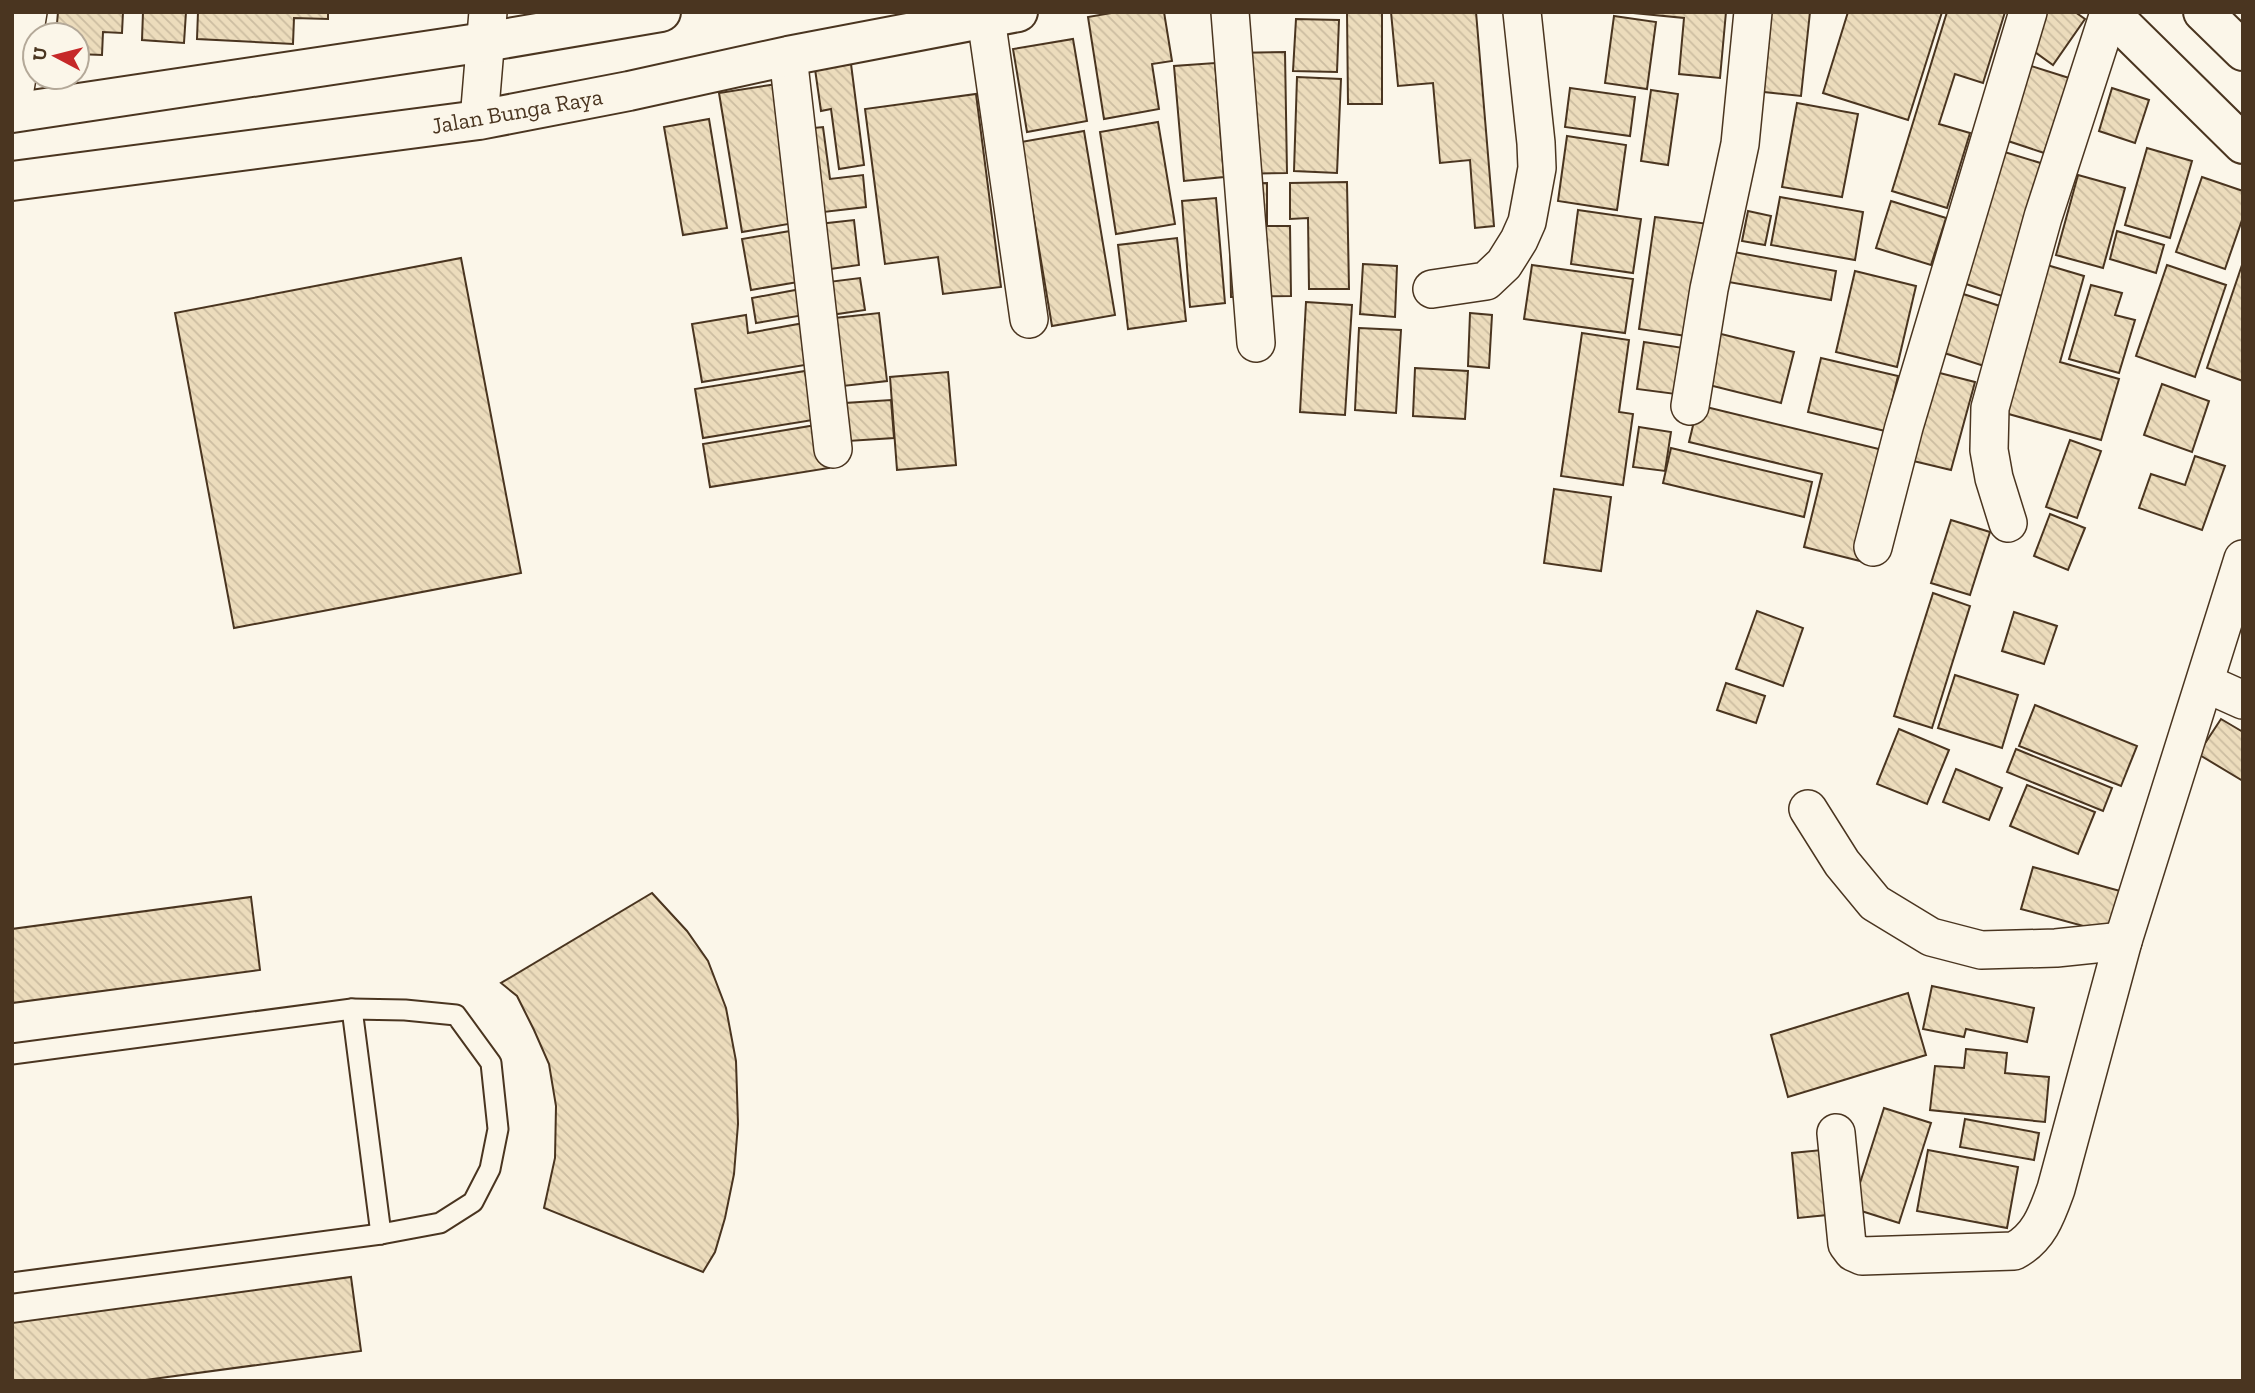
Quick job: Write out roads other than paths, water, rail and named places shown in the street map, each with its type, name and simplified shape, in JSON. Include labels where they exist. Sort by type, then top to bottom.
[{"type":"main road","points":[[12,113],[486,27],[661,12]]},
{"type":"main road","points":[[2109,12],[2243,144]]},
{"type":"main road","points":[[2203,12],[2243,51]]},
{"type":"main road","name":"Jalan Bunga Raya","points":[[12,181],[479,120],[629,91],[788,55],[1002,15]]},
{"type":"street","points":[[12,107],[28,12]]},
{"type":"street","points":[[1230,12],[1256,343]]},
{"type":"street","points":[[1432,289],[1486,281],[1504,264],[1527,222],[1537,168],[1522,12]]},
{"type":"street","points":[[1690,406],[1709,289],[1740,144],[1753,12]]},
{"type":"street","points":[[1873,547],[1904,427],[2028,12]]},
{"type":"street","points":[[2008,523],[1994,478],[1989,450],[1990,408],[2043,216],[2109,12]]},
{"type":"street","points":[[1002,15],[1029,319]]},
{"type":"street","points":[[479,120],[486,27]]},
{"type":"street","points":[[788,55],[833,449]]},
{"type":"street","points":[[1836,1133],[1847,1244],[1853,1252],[1862,1256],[2014,1251],[2036,1233],[2056,1189],[2123,941],[2243,559]]},
{"type":"street","points":[[2205,683],[2243,701]]},
{"type":"street","points":[[1808,810],[1842,863],[1875,903],[1931,937],[1981,950],[2056,948],[2123,941]]},
{"type":"lane","points":[[352,1009],[381,1234]]},
{"type":"lane","points":[[12,1054],[352,1009],[456,1014],[491,1063],[498,1129],[490,1169],[473,1202],[440,1223],[381,1234],[12,1283]]}]
